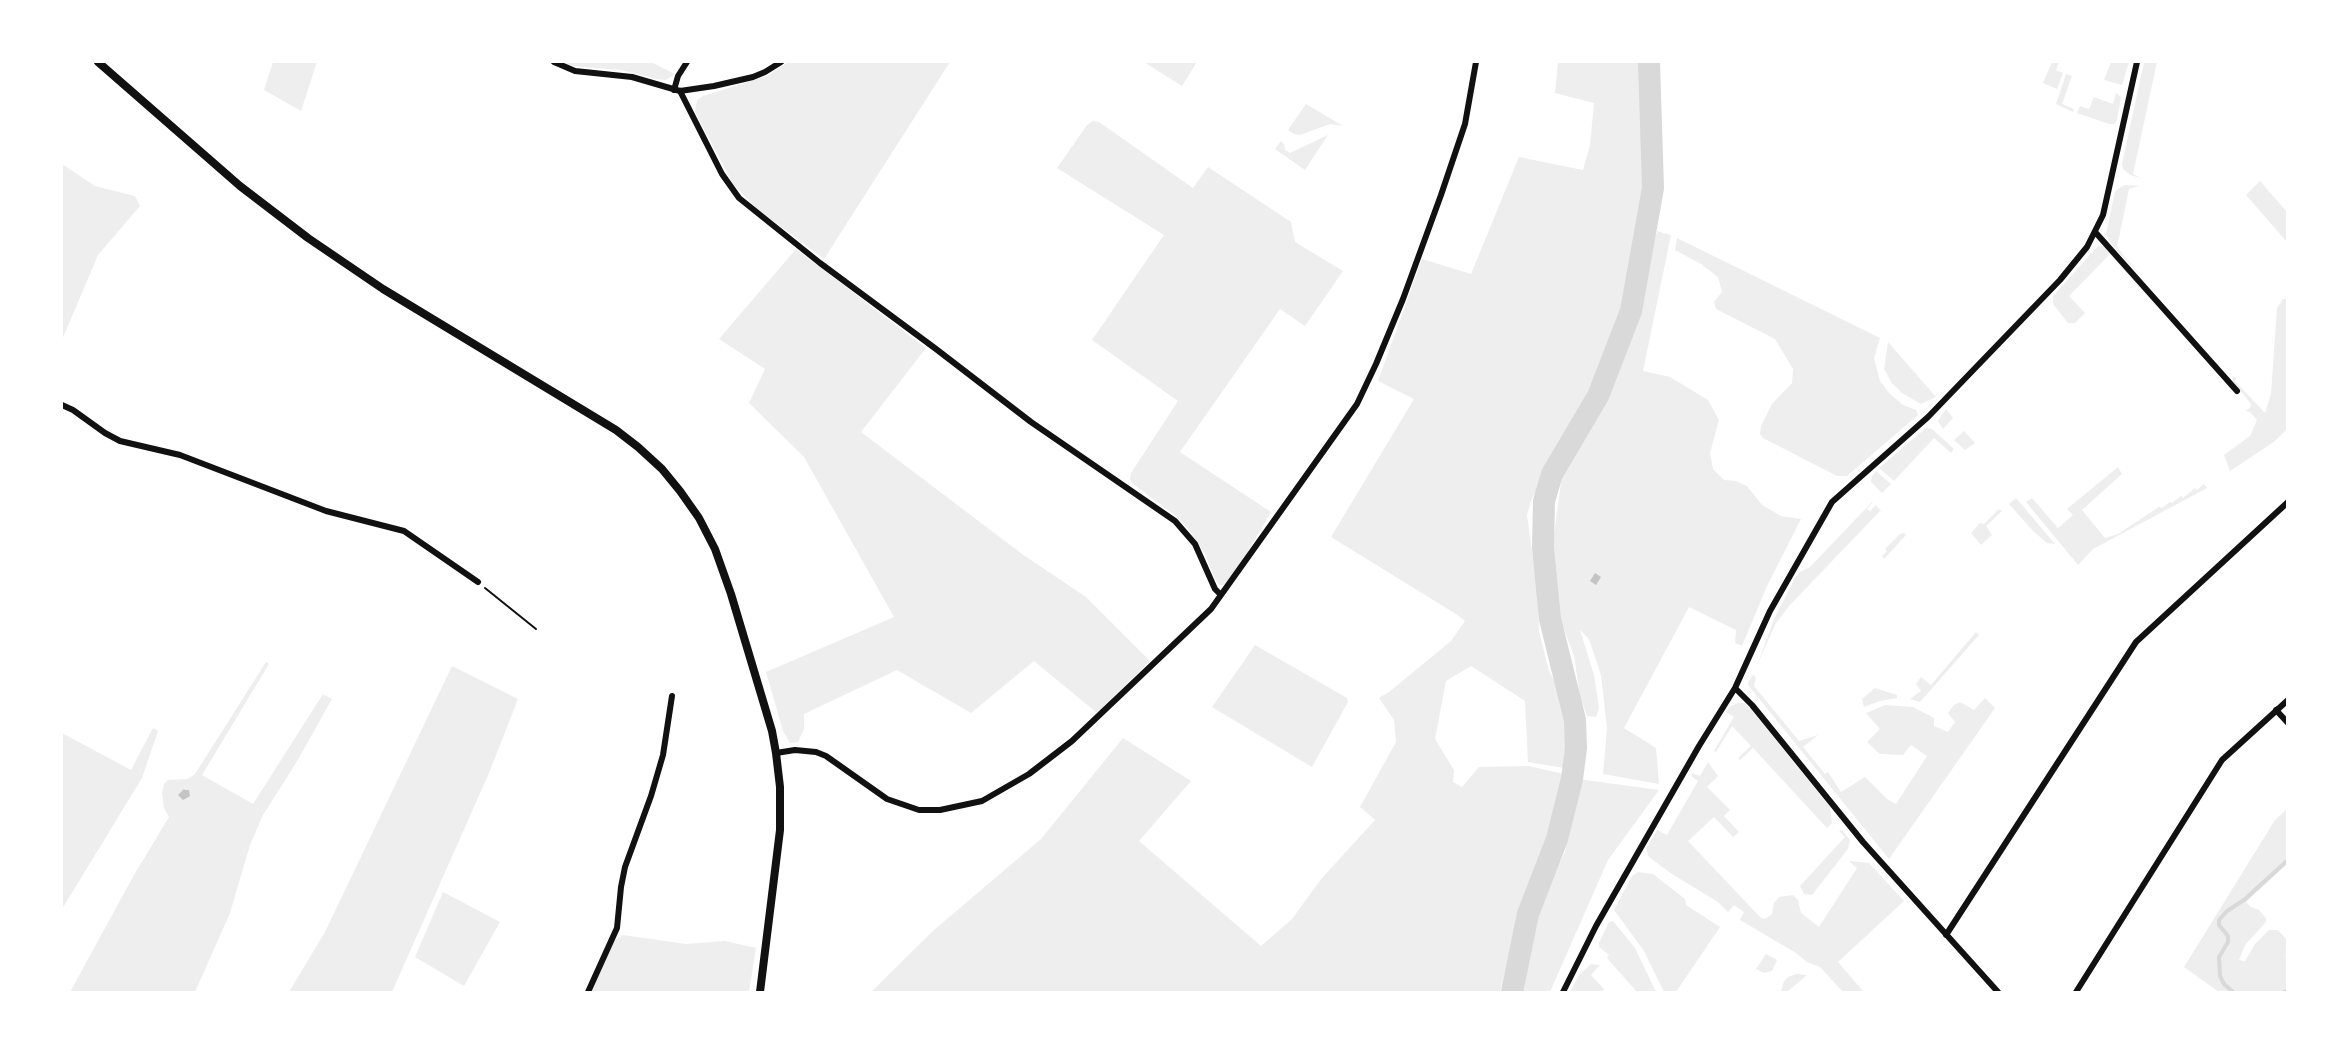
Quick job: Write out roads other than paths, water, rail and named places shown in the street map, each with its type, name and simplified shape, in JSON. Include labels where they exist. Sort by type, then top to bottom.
[{"type":"street","points":[[98,62],[240,186],[328,253],[454,333],[615,430],[638,447],[662,469],[699,518],[715,549],[772,730],[776,753],[780,787],[780,830],[760,993]]},
{"type":"street","points":[[554,62],[575,71],[632,77],[677,91],[704,88],[753,77],[781,62]]},
{"type":"street","points":[[687,62],[678,76],[677,91],[722,174],[739,198],[820,263],[936,348],[1031,422],[1175,521],[1196,544],[1215,589],[1221,596]]},
{"type":"street","points":[[776,753],[795,750],[816,752],[826,756],[887,799],[919,810],[940,810],[982,801],[1020,780],[1072,741],[1203,616],[1221,596],[1357,404],[1403,299],[1441,195],[1465,124],[1476,62]]},
{"type":"street","points":[[1563,993],[1596,926],[1698,746],[1735,688],[1770,610],[1832,502],[1953,392],[2060,280],[2096,233],[2111,185],[2137,62]]},
{"type":"street","points":[[2096,233],[2237,391]]},
{"type":"street","points":[[62,405],[120,441],[180,455],[326,511],[404,531],[478,582]]},
{"type":"street","points":[[1946,935],[2136,642],[2286,506]]},
{"type":"street","points":[[1735,688],[1767,722],[1863,842],[1998,993]]},
{"type":"street","points":[[588,993],[617,928],[625,867],[651,796],[663,755],[672,696]]},
{"type":"street","points":[[2076,993],[2222,760],[2288,700]]},
{"type":"street","points":[[2276,710],[2288,723]]},
{"type":"waterway","points":[[1512,992],[1528,914],[1557,839],[1572,779],[1576,748],[1575,720],[1550,619],[1543,548],[1544,501],[1552,474],[1598,396],[1631,311],[1653,188],[1649,62]]},
{"type":"waterway","points":[[2233,992],[2224,984],[2220,976],[2219,957],[2228,942],[2228,936],[2219,925],[2219,920],[2288,860]]},
{"type":"waterway","points":[[2284,992],[2288,991]]}]
